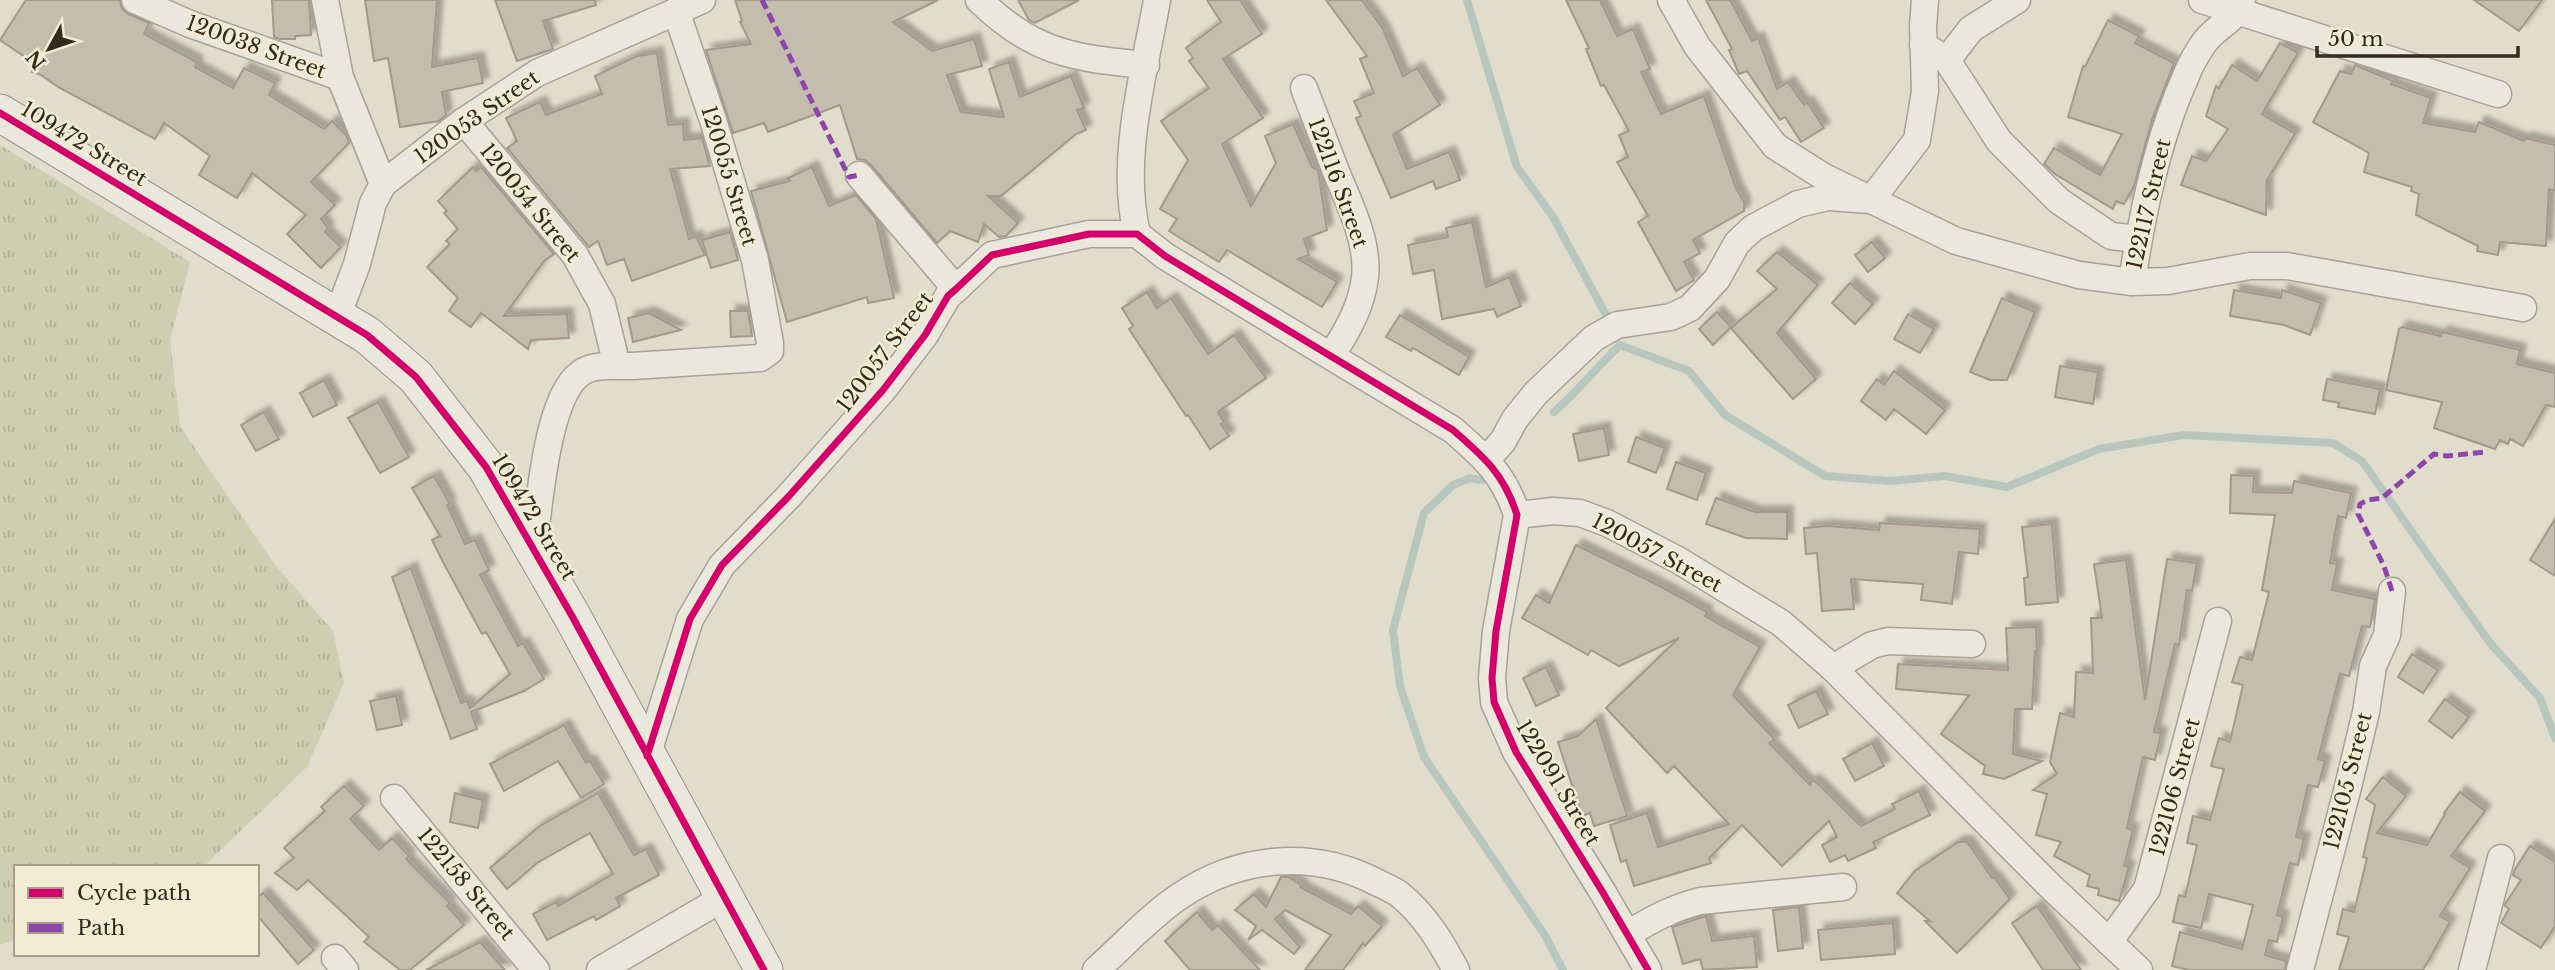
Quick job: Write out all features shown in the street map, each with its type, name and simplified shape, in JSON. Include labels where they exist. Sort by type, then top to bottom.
[{"type":"street","name":"120038 Street","points":[[135,0],[190,24],[340,77]]},
{"type":"street","points":[[325,0],[340,77],[383,184]]},
{"type":"street","name":"120053 Street","points":[[337,317],[357,264],[373,203],[383,184],[464,121],[537,73],[702,0]]},
{"type":"street","points":[[978,0],[1001,22],[1036,43],[1082,57],[1146,65]]},
{"type":"street","points":[[1157,0],[1137,101],[1132,143],[1133,215],[1137,234],[1165,256],[1453,430],[1487,459],[1511,497],[1517,515]]},
{"type":"street","name":"122117 Street","points":[[1671,0],[1697,46],[1775,146],[1824,177],[1956,241],[2079,275],[2132,282],[2138,239],[2165,132],[2186,75],[2205,41],[2240,6]]},
{"type":"street","points":[[1487,459],[1503,441],[1515,419],[1536,393],[1594,338],[1617,325],[1671,317],[1690,308],[1717,279],[1737,243],[1753,228],[1798,204],[1828,197],[1871,200],[1917,140],[1925,91],[1925,0]]},
{"type":"street","points":[[1947,60],[1972,29],[2017,0]]},
{"type":"street","points":[[2202,0],[2240,6],[2498,94]]},
{"type":"street","name":"120055 Street","points":[[617,366],[760,358],[769,351],[770,343],[755,260],[713,120],[676,11]]},
{"type":"street","points":[[1923,45],[1947,60],[1999,141],[2059,201],[2111,236],[2138,239]]},
{"type":"street","name":"122116 Street","points":[[1304,88],[1352,212],[1364,251],[1366,275],[1361,298],[1353,319],[1332,355]]},
{"type":"street","name":"109472 Street","points":[[0,113],[367,335],[416,377],[486,467],[533,547],[764,970]]},
{"type":"street","name":"120054 Street","points":[[464,121],[575,255],[602,304],[617,366]]},
{"type":"street","points":[[859,175],[956,289]]},
{"type":"street","name":"120057 Street","points":[[647,756],[690,619],[722,565],[789,496],[874,400],[925,335],[956,289],[992,255],[1089,234],[1137,234]]},
{"type":"street","points":[[2132,282],[2168,281],[2250,266],[2287,266],[2523,308]]},
{"type":"street","points":[[533,547],[548,439],[559,406],[570,384],[583,371],[617,366]]},
{"type":"street","name":"120057 Street","points":[[1517,515],[1553,510],[1580,513],[1607,523],[1678,560],[1772,617],[1833,668],[2139,970]]},
{"type":"street","name":"122091 Street","points":[[1517,515],[1496,631],[1492,678],[1494,702],[1516,752],[1648,970]]},
{"type":"street","name":"122105 Street","points":[[2300,970],[2363,725],[2373,666],[2387,635],[2392,591]]},
{"type":"street","name":"122106 Street","points":[[2109,942],[2147,889],[2218,621]]},
{"type":"street","points":[[1833,668],[1872,645],[1888,641],[1972,645]]},
{"type":"street","name":"122158 Street","points":[[394,798],[536,970]]},
{"type":"street","points":[[2472,970],[2501,858]]},
{"type":"street","points":[[1096,970],[1179,896],[1221,874],[1270,860],[1314,861],[1358,872],[1398,893],[1436,932],[1456,970]]},
{"type":"street","points":[[1628,934],[1657,916],[1679,906],[1700,901],[1843,887]]},
{"type":"street","points":[[600,970],[725,897]]},
{"type":"green space","points":[[0,145],[190,262],[170,340],[180,426],[275,565],[333,631],[344,683],[307,767],[205,865],[14,865],[14,941],[0,945]]},
{"type":"building","points":[[26,0],[120,0],[122,9],[128,14],[149,23],[144,34],[197,62],[195,67],[233,88],[244,68],[275,83],[269,95],[324,129],[332,121],[347,136],[349,143],[311,182],[335,205],[321,219],[328,228],[325,232],[341,247],[321,268],[287,234],[306,215],[252,173],[237,198],[199,175],[210,156],[164,123],[155,139],[32,72],[35,64],[0,40]]},
{"type":"building","points":[[272,0],[309,0],[311,35],[295,36],[295,39],[274,37]]},
{"type":"building","points":[[365,0],[437,0],[432,67],[478,58],[483,83],[442,92],[446,115],[439,121],[400,127],[388,58],[374,61]]},
{"type":"building","points":[[495,0],[595,0],[596,5],[543,21],[553,49],[517,61]]},
{"type":"building","points":[[735,0],[938,0],[893,22],[932,51],[974,39],[982,66],[947,75],[961,112],[1004,117],[989,69],[1009,62],[1020,97],[1071,76],[1084,108],[1077,110],[1086,130],[1076,134],[1001,196],[988,196],[1018,223],[1006,236],[999,237],[984,224],[978,242],[950,231],[937,243],[871,165],[865,160],[857,159],[840,105],[768,132],[764,123],[733,133],[706,50],[751,44],[740,22],[742,21]]},
{"type":"building","points":[[1018,0],[1079,0],[1035,23],[1029,20]]},
{"type":"building","points":[[1207,0],[1240,0],[1262,34],[1223,59],[1263,118],[1222,144],[1251,206],[1276,163],[1265,136],[1293,124],[1312,167],[1318,170],[1327,230],[1304,239],[1309,255],[1298,259],[1337,282],[1322,307],[1227,250],[1219,262],[1169,231],[1177,219],[1160,209],[1188,160],[1161,121],[1209,88],[1189,61],[1193,58],[1186,48],[1221,22]]},
{"type":"building","points":[[1326,0],[1362,0],[1383,29],[1403,76],[1417,68],[1440,105],[1393,135],[1407,169],[1449,152],[1460,180],[1436,189],[1433,181],[1391,198],[1356,118],[1361,116],[1354,101],[1374,93],[1360,59],[1367,56]]},
{"type":"building","points":[[1566,0],[1600,0],[1617,36],[1633,29],[1650,69],[1641,72],[1661,114],[1704,96],[1736,188],[1744,202],[1744,211],[1693,240],[1700,253],[1684,262],[1694,280],[1676,291],[1638,222],[1648,216],[1617,162],[1628,157],[1619,135],[1629,131],[1604,85],[1601,86],[1586,49],[1589,48]]},
{"type":"building","points":[[1706,0],[1730,0],[1752,41],[1758,38],[1777,89],[1788,82],[1804,105],[1807,102],[1824,128],[1801,142],[1785,117],[1780,120],[1747,71],[1739,74],[1729,50],[1732,49]]},
{"type":"building","points":[[2474,0],[2542,0],[2519,31]]},
{"type":"building","points":[[2108,20],[2139,36],[2135,43],[2174,63],[2152,120],[2134,186],[2124,204],[2116,201],[2113,209],[2055,174],[2044,164],[2054,148],[2100,175],[2122,134],[2068,117],[2083,66],[2085,67]]},
{"type":"building","points":[[2280,43],[2298,53],[2262,114],[2295,134],[2267,180],[2266,215],[2181,185],[2192,156],[2206,161],[2228,129],[2206,116],[2216,86],[2219,88],[2232,65],[2257,81]]},
{"type":"building","points":[[657,53],[668,125],[683,124],[684,140],[702,138],[710,166],[670,169],[689,239],[696,236],[705,255],[632,281],[624,259],[607,265],[598,241],[589,247],[507,148],[517,141],[506,118],[540,102],[546,115],[602,94],[595,76],[637,56]]},
{"type":"building","points":[[2355,65],[2393,81],[2391,84],[2431,98],[2423,123],[2475,132],[2479,122],[2524,141],[2525,138],[2555,145],[2555,191],[2549,189],[2546,246],[2500,242],[2498,255],[2477,251],[2478,246],[2416,215],[2419,194],[2411,191],[2412,187],[2364,172],[2369,153],[2313,122],[2340,71],[2351,74]]},
{"type":"building","points":[[473,167],[476,171],[481,167],[554,254],[544,261],[504,316],[567,314],[569,338],[531,340],[528,349],[481,313],[471,327],[449,311],[458,298],[427,267],[450,244],[446,241],[458,229],[438,201]]},
{"type":"building","points":[[812,167],[829,206],[856,195],[876,219],[894,298],[868,303],[867,297],[787,322],[751,191],[790,181],[788,178]]},
{"type":"building","points":[[1472,222],[1486,287],[1509,277],[1521,306],[1497,317],[1494,309],[1442,319],[1434,270],[1413,274],[1408,245],[1448,237],[1446,228]]},
{"type":"building","points":[[730,232],[738,260],[711,268],[702,240]]},
{"type":"building","points":[[1872,242],[1885,258],[1868,272],[1855,255]]},
{"type":"building","points":[[1777,252],[1818,285],[1777,333],[1816,379],[1793,399],[1731,328],[1777,289],[1757,271]]},
{"type":"building","points":[[1850,283],[1873,304],[1855,324],[1832,303]]},
{"type":"building","points":[[2234,290],[2281,298],[2282,290],[2321,303],[2310,335],[2284,325],[2230,316]]},
{"type":"building","points":[[1147,292],[1157,308],[1171,298],[1208,354],[1234,335],[1266,378],[1218,412],[1224,422],[1221,424],[1229,436],[1210,449],[1129,329],[1133,326],[1122,308]]},
{"type":"building","points":[[2002,298],[2035,312],[2007,380],[1990,380],[1970,372]]},
{"type":"building","points":[[730,311],[748,311],[752,336],[731,337]]},
{"type":"building","points":[[1717,312],[1731,327],[1713,345],[1699,329]]},
{"type":"building","points":[[649,313],[681,330],[633,342],[628,318]]},
{"type":"building","points":[[1908,314],[1934,329],[1920,353],[1894,339]]},
{"type":"building","points":[[1400,315],[1469,357],[1459,375],[1413,348],[1411,351],[1386,337]]},
{"type":"building","points":[[2402,327],[2441,336],[2442,332],[2520,350],[2517,364],[2555,373],[2555,407],[2546,405],[2523,446],[2510,439],[2508,444],[2500,440],[2495,449],[2434,428],[2442,402],[2386,390],[2399,329]]},
{"type":"building","points":[[2060,366],[2098,372],[2093,404],[2055,397]]},
{"type":"building","points":[[1894,371],[1945,410],[1926,434],[1894,409],[1886,420],[1861,401],[1877,379],[1884,385]]},
{"type":"building","points":[[2327,379],[2380,389],[2375,414],[2338,407],[2339,403],[2323,400]]},
{"type":"building","points":[[324,380],[337,405],[313,417],[300,393]]},
{"type":"building","points":[[378,402],[409,457],[380,473],[348,418]]},
{"type":"building","points":[[264,412],[279,439],[256,451],[241,425]]},
{"type":"building","points":[[1604,428],[1609,455],[1579,461],[1573,434]]},
{"type":"building","points":[[1636,437],[1665,448],[1656,473],[1628,462]]},
{"type":"building","points":[[1676,462],[1706,473],[1697,500],[1667,489]]},
{"type":"building","points":[[2231,475],[2254,476],[2253,492],[2292,493],[2294,481],[2351,493],[2346,518],[2338,516],[2330,563],[2337,564],[2332,590],[2375,599],[2370,627],[2362,626],[2349,676],[2340,674],[2318,759],[2325,761],[2318,787],[2308,785],[2296,837],[2304,838],[2298,865],[2290,863],[2277,915],[2283,917],[2277,942],[2269,940],[2265,955],[2286,961],[2285,970],[2189,970],[2172,966],[2180,932],[2242,949],[2253,905],[2209,894],[2201,928],[2173,922],[2179,895],[2185,897],[2197,845],[2187,843],[2193,816],[2210,820],[2224,769],[2211,766],[2219,738],[2230,742],[2243,685],[2232,682],[2240,657],[2252,660],[2269,592],[2262,590],[2275,515],[2230,513]]},
{"type":"building","points":[[434,476],[450,504],[447,505],[465,544],[475,540],[489,570],[480,575],[518,646],[523,643],[544,679],[524,691],[471,712],[477,729],[451,739],[392,577],[411,568],[461,703],[467,701],[470,708],[510,674],[486,632],[482,634],[443,562],[432,540],[440,536],[412,488]]},
{"type":"building","points":[[1716,498],[1755,512],[1787,512],[1787,539],[1746,538],[1706,524]]},
{"type":"building","points":[[2555,519],[2555,576],[2530,560]]},
{"type":"building","points":[[1880,523],[1980,529],[1978,554],[1959,552],[1952,604],[1921,600],[1923,584],[1851,579],[1854,609],[1822,611],[1817,553],[1806,554],[1804,528],[1827,526],[1879,530]]},
{"type":"building","points":[[2052,524],[2058,602],[2026,605],[2024,578],[2028,577],[2022,527]]},
{"type":"building","points":[[1576,545],[1707,612],[1705,616],[1760,647],[1733,695],[1775,740],[1769,743],[1811,786],[1810,783],[1814,780],[1861,826],[1895,809],[1892,804],[1919,791],[1930,815],[1873,842],[1876,848],[1848,861],[1845,855],[1830,862],[1822,845],[1837,837],[1829,821],[1782,866],[1742,825],[1709,858],[1711,863],[1634,886],[1626,860],[1621,862],[1610,825],[1647,813],[1658,847],[1729,824],[1674,766],[1667,773],[1606,708],[1679,638],[1619,666],[1591,650],[1588,655],[1522,618],[1536,595],[1549,603]]},
{"type":"building","points":[[2167,559],[2197,563],[2192,591],[2187,590],[2179,645],[2175,644],[2154,732],[2161,733],[2155,760],[2143,757],[2127,828],[2133,830],[2124,866],[2129,867],[2119,901],[2098,895],[2099,889],[2087,886],[2090,875],[2054,856],[2061,842],[2036,835],[2047,794],[2033,790],[2057,774],[2050,762],[2060,713],[2074,717],[2076,672],[2093,673],[2091,618],[2102,618],[2094,564],[2126,560],[2145,700]]},
{"type":"building","points":[[2036,627],[2037,651],[2032,709],[2015,709],[2013,754],[2042,761],[2004,779],[1983,774],[1985,766],[1941,734],[1969,695],[1896,689],[1898,664],[2008,670],[2006,628]]},
{"type":"building","points":[[2412,654],[2438,670],[2423,693],[2398,677]]},
{"type":"building","points":[[1546,667],[1559,695],[1536,706],[1523,678]]},
{"type":"building","points":[[1816,691],[1828,714],[1799,728],[1788,705]]},
{"type":"building","points":[[396,696],[402,725],[377,730],[370,701]]},
{"type":"building","points":[[2445,699],[2469,717],[2452,738],[2429,721]]},
{"type":"building","points":[[1596,719],[1627,816],[1594,826],[1590,813],[1582,816],[1558,742],[1578,736]]},
{"type":"building","points":[[564,725],[586,763],[590,761],[604,784],[581,798],[558,761],[504,791],[490,764]]},
{"type":"building","points":[[1872,743],[1884,766],[1855,781],[1843,759]]},
{"type":"building","points":[[2383,777],[2406,796],[2377,833],[2427,845],[2444,813],[2460,792],[2485,811],[2451,856],[2470,868],[2440,916],[2450,922],[2423,970],[2339,970],[2349,937],[2337,934],[2343,909],[2354,912],[2367,858],[2363,857],[2375,805],[2366,799]]},
{"type":"building","points":[[344,786],[364,806],[350,819],[379,850],[392,838],[409,856],[406,859],[450,903],[447,906],[464,925],[410,970],[400,970],[364,942],[369,937],[308,880],[297,890],[275,873],[294,858],[284,848],[325,811],[321,807]]},
{"type":"building","points":[[455,793],[483,800],[478,828],[450,822]]},
{"type":"building","points":[[598,793],[634,855],[646,849],[659,875],[616,898],[620,906],[596,920],[594,916],[547,940],[533,914],[556,902],[558,906],[613,874],[590,833],[537,863],[507,889],[490,868],[540,826]]},
{"type":"building","points":[[1958,842],[1967,842],[2010,899],[1957,953],[1925,921],[1930,921],[1897,893],[1915,871]]},
{"type":"building","points":[[2530,846],[2555,862],[2555,926],[2541,948],[2501,923],[2509,909],[2505,904],[2521,880],[2513,875],[2514,871]]},
{"type":"building","points":[[1281,877],[1288,877],[1301,885],[1300,887],[1351,914],[1358,906],[1382,926],[1365,946],[1363,943],[1343,970],[1305,970],[1331,935],[1285,910],[1275,919],[1300,947],[1294,954],[1262,930],[1248,940],[1256,926],[1235,910],[1254,894],[1266,907]]},
{"type":"building","points":[[263,893],[314,950],[298,964],[259,917],[259,896]]},
{"type":"building","points":[[2037,906],[2081,970],[2043,970],[2012,923]]},
{"type":"building","points":[[1799,907],[1803,948],[1778,951],[1773,910]]},
{"type":"building","points":[[1197,912],[1212,930],[1218,925],[1260,970],[1190,970],[1165,941]]},
{"type":"building","points":[[1706,916],[1712,941],[1754,936],[1757,967],[1703,970],[1700,959],[1683,964],[1672,927]]},
{"type":"building","points":[[1893,923],[1895,954],[1821,960],[1818,930]]},
{"type":"building","points":[[480,942],[505,970],[426,970]]},
{"type":"waterway","points":[[1467,0],[1517,167],[1553,217],[1605,313]]},
{"type":"waterway","points":[[1554,412],[1620,345],[1689,371],[1725,415],[1825,476],[1891,481],[1944,476],[2007,487],[2099,449],[2184,435],[2333,443],[2362,461],[2490,643],[2540,698],[2555,738]]},
{"type":"waterway","points":[[1482,480],[1470,478],[1453,485],[1424,513],[1393,630],[1400,686],[1424,757],[1546,937],[1563,970]]},
{"type":"marked path","points":[[762,0],[849,177],[859,175]]},
{"type":"marked path","points":[[2392,591],[2384,566],[2358,514],[2360,504],[2382,498],[2434,454],[2447,456],[2486,452]]},
{"type":"cycle path","points":[[0,113],[367,335],[416,377],[486,467],[572,616],[764,970]]},
{"type":"cycle path","points":[[647,756],[690,619],[722,565],[789,496],[883,390],[925,335],[948,296],[992,255],[1089,234],[1137,234],[1165,256],[1453,430],[1499,477],[1517,515],[1496,631],[1492,678],[1494,702],[1516,752],[1648,970]]}]
